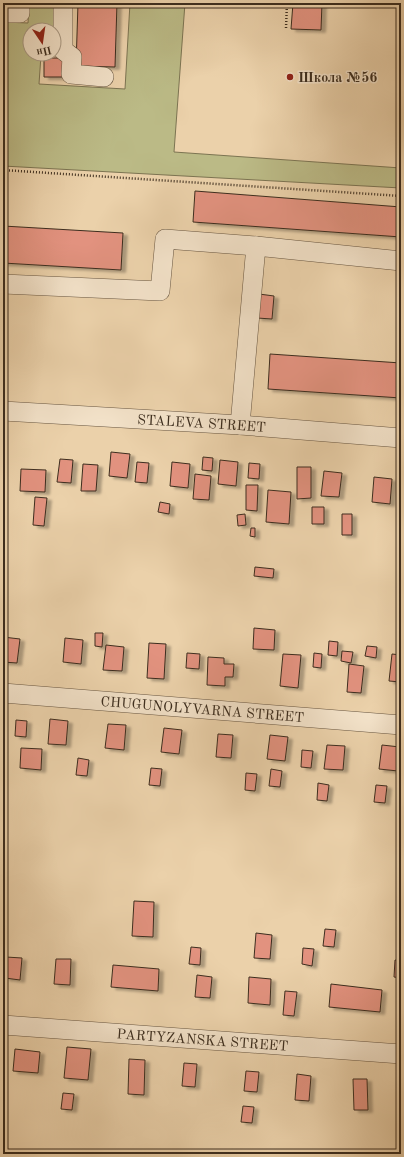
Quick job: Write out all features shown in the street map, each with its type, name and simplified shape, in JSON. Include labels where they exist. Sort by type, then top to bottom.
[{"type":"street","points":[[3,13],[20,14],[20,3]]},
{"type":"street","points":[[63,3],[63,50],[72,57],[71,74],[104,77]]},
{"type":"street","points":[[3,284],[160,290],[164,239],[401,260]]},
{"type":"street","points":[[240,425],[256,246]]},
{"type":"street","name":"STALEVA STREET","points":[[3,411],[240,425],[401,438]]},
{"type":"street","name":"CHUGUNOLYVARNA STREET","points":[[3,693],[401,725]]},
{"type":"street","name":"PARTYZANSKA STREET","points":[[3,1025],[401,1054]]},
{"type":"path","points":[[286,28],[287,3]]},
{"type":"path","points":[[3,170],[401,196]]},
{"type":"shaded area","points":[[29,3],[58,3],[57,22],[28,22]]},
{"type":"shaded area","points":[[130,3],[185,3],[174,152],[401,168],[401,188],[3,166],[3,22],[22,23],[22,62],[41,62],[39,84],[125,89]]},
{"type":"building","points":[[78,3],[117,3],[115,67],[76,66]]},
{"type":"building","points":[[293,3],[322,3],[321,30],[291,29]]},
{"type":"building","points":[[62,58],[66,58],[65,77],[44,77],[44,62],[62,62]]},
{"type":"building","points":[[195,191],[401,207],[401,237],[193,222]]},
{"type":"building","points":[[3,226],[123,233],[121,270],[3,263]]},
{"type":"building","points":[[259,294],[274,296],[272,319],[257,318]]},
{"type":"building","points":[[270,354],[401,363],[401,398],[268,389]]},
{"type":"building","points":[[111,452],[130,454],[127,478],[109,476]]},
{"type":"building","points":[[203,457],[213,458],[212,471],[202,470]]},
{"type":"building","points":[[60,459],[73,460],[71,483],[57,482]]},
{"type":"building","points":[[220,460],[238,462],[236,486],[218,484]]},
{"type":"building","points":[[137,462],[149,463],[147,483],[135,482]]},
{"type":"building","points":[[172,462],[190,464],[188,488],[170,486]]},
{"type":"building","points":[[249,463],[260,464],[259,479],[248,478]]},
{"type":"building","points":[[83,464],[98,465],[96,491],[81,491]]},
{"type":"building","points":[[297,467],[311,467],[311,498],[297,499]]},
{"type":"building","points":[[21,469],[46,470],[45,492],[20,491]]},
{"type":"building","points":[[324,471],[342,473],[339,497],[321,496]]},
{"type":"building","points":[[195,474],[211,476],[209,500],[193,499]]},
{"type":"building","points":[[374,477],[392,479],[390,504],[372,502]]},
{"type":"building","points":[[246,485],[258,485],[257,511],[246,510]]},
{"type":"building","points":[[268,490],[291,492],[289,524],[266,522]]},
{"type":"building","points":[[35,497],[47,498],[44,526],[33,525]]},
{"type":"building","points":[[160,502],[170,504],[169,514],[158,512]]},
{"type":"building","points":[[312,507],[324,507],[324,524],[312,524]]},
{"type":"building","points":[[245,514],[246,525],[238,526],[237,515]]},
{"type":"building","points":[[342,514],[352,514],[352,535],[342,535]]},
{"type":"building","points":[[251,528],[255,528],[255,537],[250,536]]},
{"type":"building","points":[[255,567],[274,569],[273,578],[254,576]]},
{"type":"building","points":[[254,628],[275,630],[274,650],[253,649]]},
{"type":"building","points":[[95,633],[103,633],[102,647],[95,646]]},
{"type":"building","points":[[3,637],[20,639],[17,663],[3,662]]},
{"type":"building","points":[[65,638],[83,640],[81,664],[63,662]]},
{"type":"building","points":[[329,641],[338,642],[337,656],[328,655]]},
{"type":"building","points":[[149,643],[166,644],[164,679],[147,678]]},
{"type":"building","points":[[106,645],[124,647],[122,671],[103,670]]},
{"type":"building","points":[[367,646],[377,647],[376,658],[365,656]]},
{"type":"building","points":[[342,651],[353,652],[351,663],[341,661]]},
{"type":"building","points":[[187,653],[200,654],[199,669],[186,668]]},
{"type":"building","points":[[314,653],[322,654],[321,668],[313,667]]},
{"type":"building","points":[[283,654],[301,655],[298,688],[280,686]]},
{"type":"building","points":[[392,654],[401,655],[401,682],[389,681]]},
{"type":"building","points":[[208,657],[224,658],[224,664],[234,664],[233,677],[225,677],[225,686],[207,685]]},
{"type":"building","points":[[349,664],[364,666],[361,693],[347,692]]},
{"type":"building","points":[[50,719],[68,721],[66,745],[48,744]]},
{"type":"building","points":[[16,720],[27,721],[26,737],[15,736]]},
{"type":"building","points":[[108,724],[126,725],[124,750],[105,748]]},
{"type":"building","points":[[164,728],[182,730],[179,754],[161,752]]},
{"type":"building","points":[[218,734],[233,735],[231,758],[216,757]]},
{"type":"building","points":[[270,735],[288,737],[285,761],[267,759]]},
{"type":"building","points":[[327,745],[345,746],[343,770],[324,769]]},
{"type":"building","points":[[382,745],[400,747],[398,771],[379,769]]},
{"type":"building","points":[[21,748],[42,749],[41,770],[20,768]]},
{"type":"building","points":[[302,750],[313,751],[311,768],[301,767]]},
{"type":"building","points":[[78,758],[89,760],[87,776],[76,775]]},
{"type":"building","points":[[151,768],[162,769],[160,786],[149,785]]},
{"type":"building","points":[[271,769],[282,771],[280,787],[269,786]]},
{"type":"building","points":[[246,773],[257,774],[255,791],[245,790]]},
{"type":"building","points":[[318,783],[329,785],[327,801],[317,800]]},
{"type":"building","points":[[376,785],[387,786],[385,803],[374,802]]},
{"type":"building","points":[[134,901],[154,902],[153,937],[132,936]]},
{"type":"building","points":[[325,929],[336,930],[334,947],[323,946]]},
{"type":"building","points":[[256,933],[272,935],[270,959],[254,958]]},
{"type":"building","points":[[191,947],[201,948],[200,965],[189,964]]},
{"type":"building","points":[[303,948],[314,949],[312,966],[302,964]]},
{"type":"building","points":[[6,957],[22,958],[20,980],[5,978]]},
{"type":"building","points":[[56,959],[71,959],[70,985],[54,984]]},
{"type":"building","points":[[395,960],[401,961],[401,978],[394,977]]},
{"type":"building","points":[[113,965],[159,969],[158,991],[111,987]]},
{"type":"building","points":[[197,975],[212,977],[210,998],[195,997]]},
{"type":"building","points":[[249,977],[271,979],[270,1005],[248,1003]]},
{"type":"building","points":[[331,984],[382,990],[380,1012],[329,1007]]},
{"type":"building","points":[[285,991],[297,992],[294,1016],[283,1015]]},
{"type":"building","points":[[67,1047],[91,1049],[88,1080],[64,1078]]},
{"type":"building","points":[[15,1049],[40,1052],[38,1073],[13,1071]]},
{"type":"building","points":[[129,1059],[145,1060],[144,1095],[128,1094]]},
{"type":"building","points":[[184,1063],[197,1064],[195,1087],[182,1086]]},
{"type":"building","points":[[246,1071],[259,1072],[257,1092],[244,1091]]},
{"type":"building","points":[[297,1074],[311,1076],[309,1101],[295,1100]]},
{"type":"building","points":[[353,1079],[367,1079],[368,1110],[354,1110]]},
{"type":"building","points":[[63,1093],[74,1094],[72,1110],[61,1109]]},
{"type":"building","points":[[243,1106],[254,1107],[252,1123],[241,1122]]},
{"type":"place","name":"Школа №56","points":[[290,77]]}]
